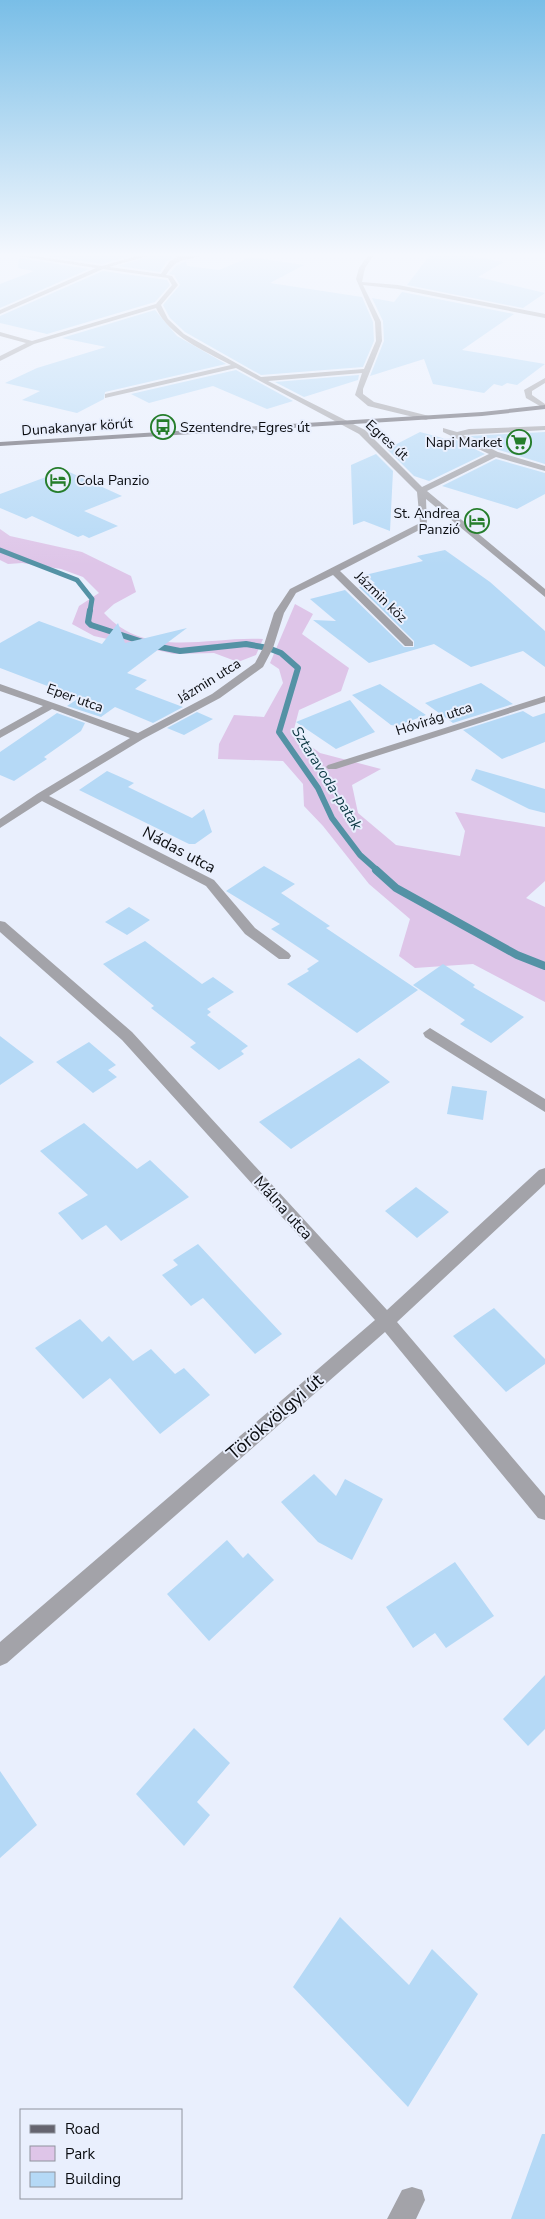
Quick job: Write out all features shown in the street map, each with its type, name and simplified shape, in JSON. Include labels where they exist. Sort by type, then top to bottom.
[{"type":"main road","name":"Dunakanyar körút","points":[[0,444],[426,418],[545,407]]},
{"type":"street","name":"Egres út","points":[[223,359],[362,432],[421,491],[545,594]]},
{"type":"street","points":[[371,359],[359,389],[359,395],[371,404],[426,418]]},
{"type":"street","points":[[108,396],[236,366]]},
{"type":"street","points":[[260,379],[366,371]]},
{"type":"street","points":[[545,380],[528,390],[530,396],[545,407]]},
{"type":"street","points":[[456,435],[469,431],[545,428]]},
{"type":"street","points":[[446,430],[495,454],[545,469]]},
{"type":"street","points":[[421,491],[495,454]]},
{"type":"street","name":"Jázmin utca","points":[[0,824],[40,796],[139,737],[216,696],[259,665],[268,648],[279,614],[293,591],[404,536],[424,524],[421,491]]},
{"type":"street","name":"Jázmin köz","points":[[334,570],[409,644]]},
{"type":"street","name":"Eper utca","points":[[0,688],[139,737]]},
{"type":"street","name":"Hóvirág utca","points":[[332,767],[545,699]]},
{"type":"street","points":[[0,735],[52,705]]},
{"type":"street","name":"Nádas utca","points":[[40,796],[210,883],[250,932],[284,956]]},
{"type":"street","name":"Málna utca","points":[[0,925],[127,1036],[386,1321],[545,1511]]},
{"type":"street","points":[[430,1033],[545,1106]]},
{"type":"street","name":"Törökvölgyi út","points":[[0,1656],[386,1321],[545,1174]]},
{"type":"green space","points":[[0,529],[10,536],[82,552],[131,576],[136,592],[114,604],[104,613],[121,627],[139,636],[159,641],[179,642],[263,639],[256,655],[238,662],[214,653],[174,654],[94,636],[72,624],[79,606],[99,593],[83,577],[61,569],[22,563],[8,564],[0,560]]},
{"type":"green space","points":[[295,604],[313,614],[302,634],[349,668],[341,691],[299,710],[293,733],[320,753],[381,769],[352,785],[358,813],[396,845],[460,856],[465,831],[455,812],[545,827],[545,881],[526,898],[545,907],[545,1002],[473,964],[415,968],[399,956],[410,919],[369,884],[323,826],[304,806],[303,784],[283,761],[218,759],[219,744],[234,715],[264,717],[283,683],[279,669],[270,663]]},
{"type":"building","points":[[68,359],[216,359],[226,364],[105,392],[104,399],[77,413],[22,400],[40,391],[5,383],[37,368]]},
{"type":"building","points":[[232,359],[367,359],[363,367],[261,375]]},
{"type":"building","points":[[377,359],[513,359],[545,364],[517,385],[507,383],[502,386],[494,384],[484,393],[433,384],[424,359],[370,376]]},
{"type":"building","points":[[236,370],[293,401],[267,409],[213,386],[149,403],[131,394]]},
{"type":"building","points":[[359,375],[358,380],[304,397],[275,382]]},
{"type":"building","points":[[420,432],[446,439],[452,438],[485,454],[429,481],[414,476],[387,449]]},
{"type":"building","name":"Napi Market","points":[[545,432],[545,464],[499,450],[470,436]]},
{"type":"building","points":[[376,454],[393,471],[390,531],[364,521],[353,525],[351,465]]},
{"type":"building","points":[[496,459],[545,473],[545,494],[517,509],[442,486]]},
{"type":"building","points":[[65,470],[122,496],[84,511],[118,526],[89,538],[83,535],[78,537],[32,516],[26,519],[0,508],[0,494]]},
{"type":"building","points":[[445,550],[490,582],[545,631],[545,667],[523,651],[471,667],[434,644],[369,663],[313,620],[336,621],[310,599],[345,590],[404,647],[414,647],[414,641],[359,587],[375,583],[365,575],[423,561],[417,556]]},
{"type":"building","points":[[39,621],[102,644],[118,623],[125,643],[187,628],[127,673],[147,680],[135,689],[183,707],[153,723],[115,707],[101,717],[67,706],[79,698],[0,668],[0,643]]},
{"type":"building","points":[[481,683],[513,704],[453,723],[425,703]]},
{"type":"building","points":[[380,684],[426,715],[397,726],[391,725],[352,695]]},
{"type":"building","points":[[350,700],[375,732],[336,749],[296,722]]},
{"type":"building","points":[[523,711],[533,717],[545,713],[545,742],[502,759],[463,730]]},
{"type":"building","points":[[197,712],[213,719],[184,735],[167,728]]},
{"type":"building","points":[[57,713],[85,723],[81,731],[44,757],[47,759],[14,781],[0,775],[0,752]]},
{"type":"building","points":[[476,769],[545,789],[545,813],[529,809],[471,780]]},
{"type":"building","points":[[107,771],[134,783],[128,787],[192,818],[204,809],[212,832],[195,844],[189,844],[79,790]]},
{"type":"building","points":[[264,866],[295,884],[281,893],[330,926],[326,928],[418,990],[357,1033],[287,984],[309,971],[307,969],[319,961],[271,929],[280,924],[226,891]]},
{"type":"building","points":[[129,907],[150,920],[127,935],[105,922]]},
{"type":"building","points":[[145,941],[202,984],[213,977],[234,992],[207,1009],[211,1012],[207,1015],[248,1046],[241,1051],[244,1054],[219,1070],[190,1047],[196,1043],[151,1008],[154,1006],[103,964]]},
{"type":"building","points":[[443,964],[475,985],[473,987],[524,1017],[491,1043],[460,1024],[465,1020],[413,985]]},
{"type":"building","points":[[0,1036],[34,1062],[0,1085]]},
{"type":"building","points":[[89,1042],[116,1065],[108,1070],[117,1077],[93,1093],[56,1062]]},
{"type":"building","points":[[359,1058],[390,1082],[291,1149],[259,1122]]},
{"type":"building","points":[[452,1086],[487,1091],[483,1120],[447,1114]]},
{"type":"building","points":[[84,1123],[137,1169],[150,1160],[189,1197],[121,1241],[106,1225],[82,1240],[58,1213],[88,1195],[40,1151]]},
{"type":"building","points":[[416,1187],[449,1212],[417,1238],[385,1211]]},
{"type":"building","points":[[198,1244],[282,1334],[255,1354],[203,1298],[191,1306],[162,1275],[178,1265],[173,1260]]},
{"type":"building","points":[[494,1308],[545,1359],[545,1364],[506,1392],[453,1336]]},
{"type":"building","points":[[80,1319],[102,1342],[109,1336],[133,1361],[151,1349],[175,1374],[184,1368],[210,1395],[160,1434],[110,1378],[83,1399],[35,1348]]},
{"type":"building","points":[[314,1474],[336,1496],[345,1479],[383,1499],[352,1560],[318,1542],[281,1502]]},
{"type":"building","points":[[227,1540],[243,1558],[248,1553],[274,1580],[209,1641],[167,1594]]},
{"type":"building","points":[[455,1562],[494,1616],[446,1648],[435,1633],[413,1648],[386,1607]]},
{"type":"building","points":[[545,1675],[545,1729],[528,1746],[503,1719]]},
{"type":"building","points":[[194,1728],[230,1763],[197,1802],[210,1815],[184,1846],[136,1794]]},
{"type":"building","points":[[0,1771],[37,1825],[0,1858]]},
{"type":"building","points":[[340,1917],[409,1985],[432,1949],[478,1994],[408,2107],[293,1987]]},
{"type":"building","points":[[542,2134],[545,2134],[545,2219],[511,2219]]},
{"type":"waterway","name":"Sztaravoda-patak","points":[[0,550],[77,580],[92,599],[90,611]]},
{"type":"waterway","name":"Sztaravoda-patak","points":[[90,610],[88,622],[91,625],[155,646],[180,651],[246,644],[268,648],[281,653],[298,668],[279,732],[318,788],[332,818],[360,855],[378,871]]},
{"type":"waterway","name":"Sztaravoda-patak","points":[[376,870],[396,888],[517,955],[545,966]]},
{"type":"place","name":"Szentendre, Egres út","points":[[163,427]]},
{"type":"place","name":"Napi Market","points":[[519,442]]},
{"type":"place","name":"Cola Panzio","points":[[58,480]]},
{"type":"place","name":"St. Andrea Panzió","points":[[477,521]]}]
